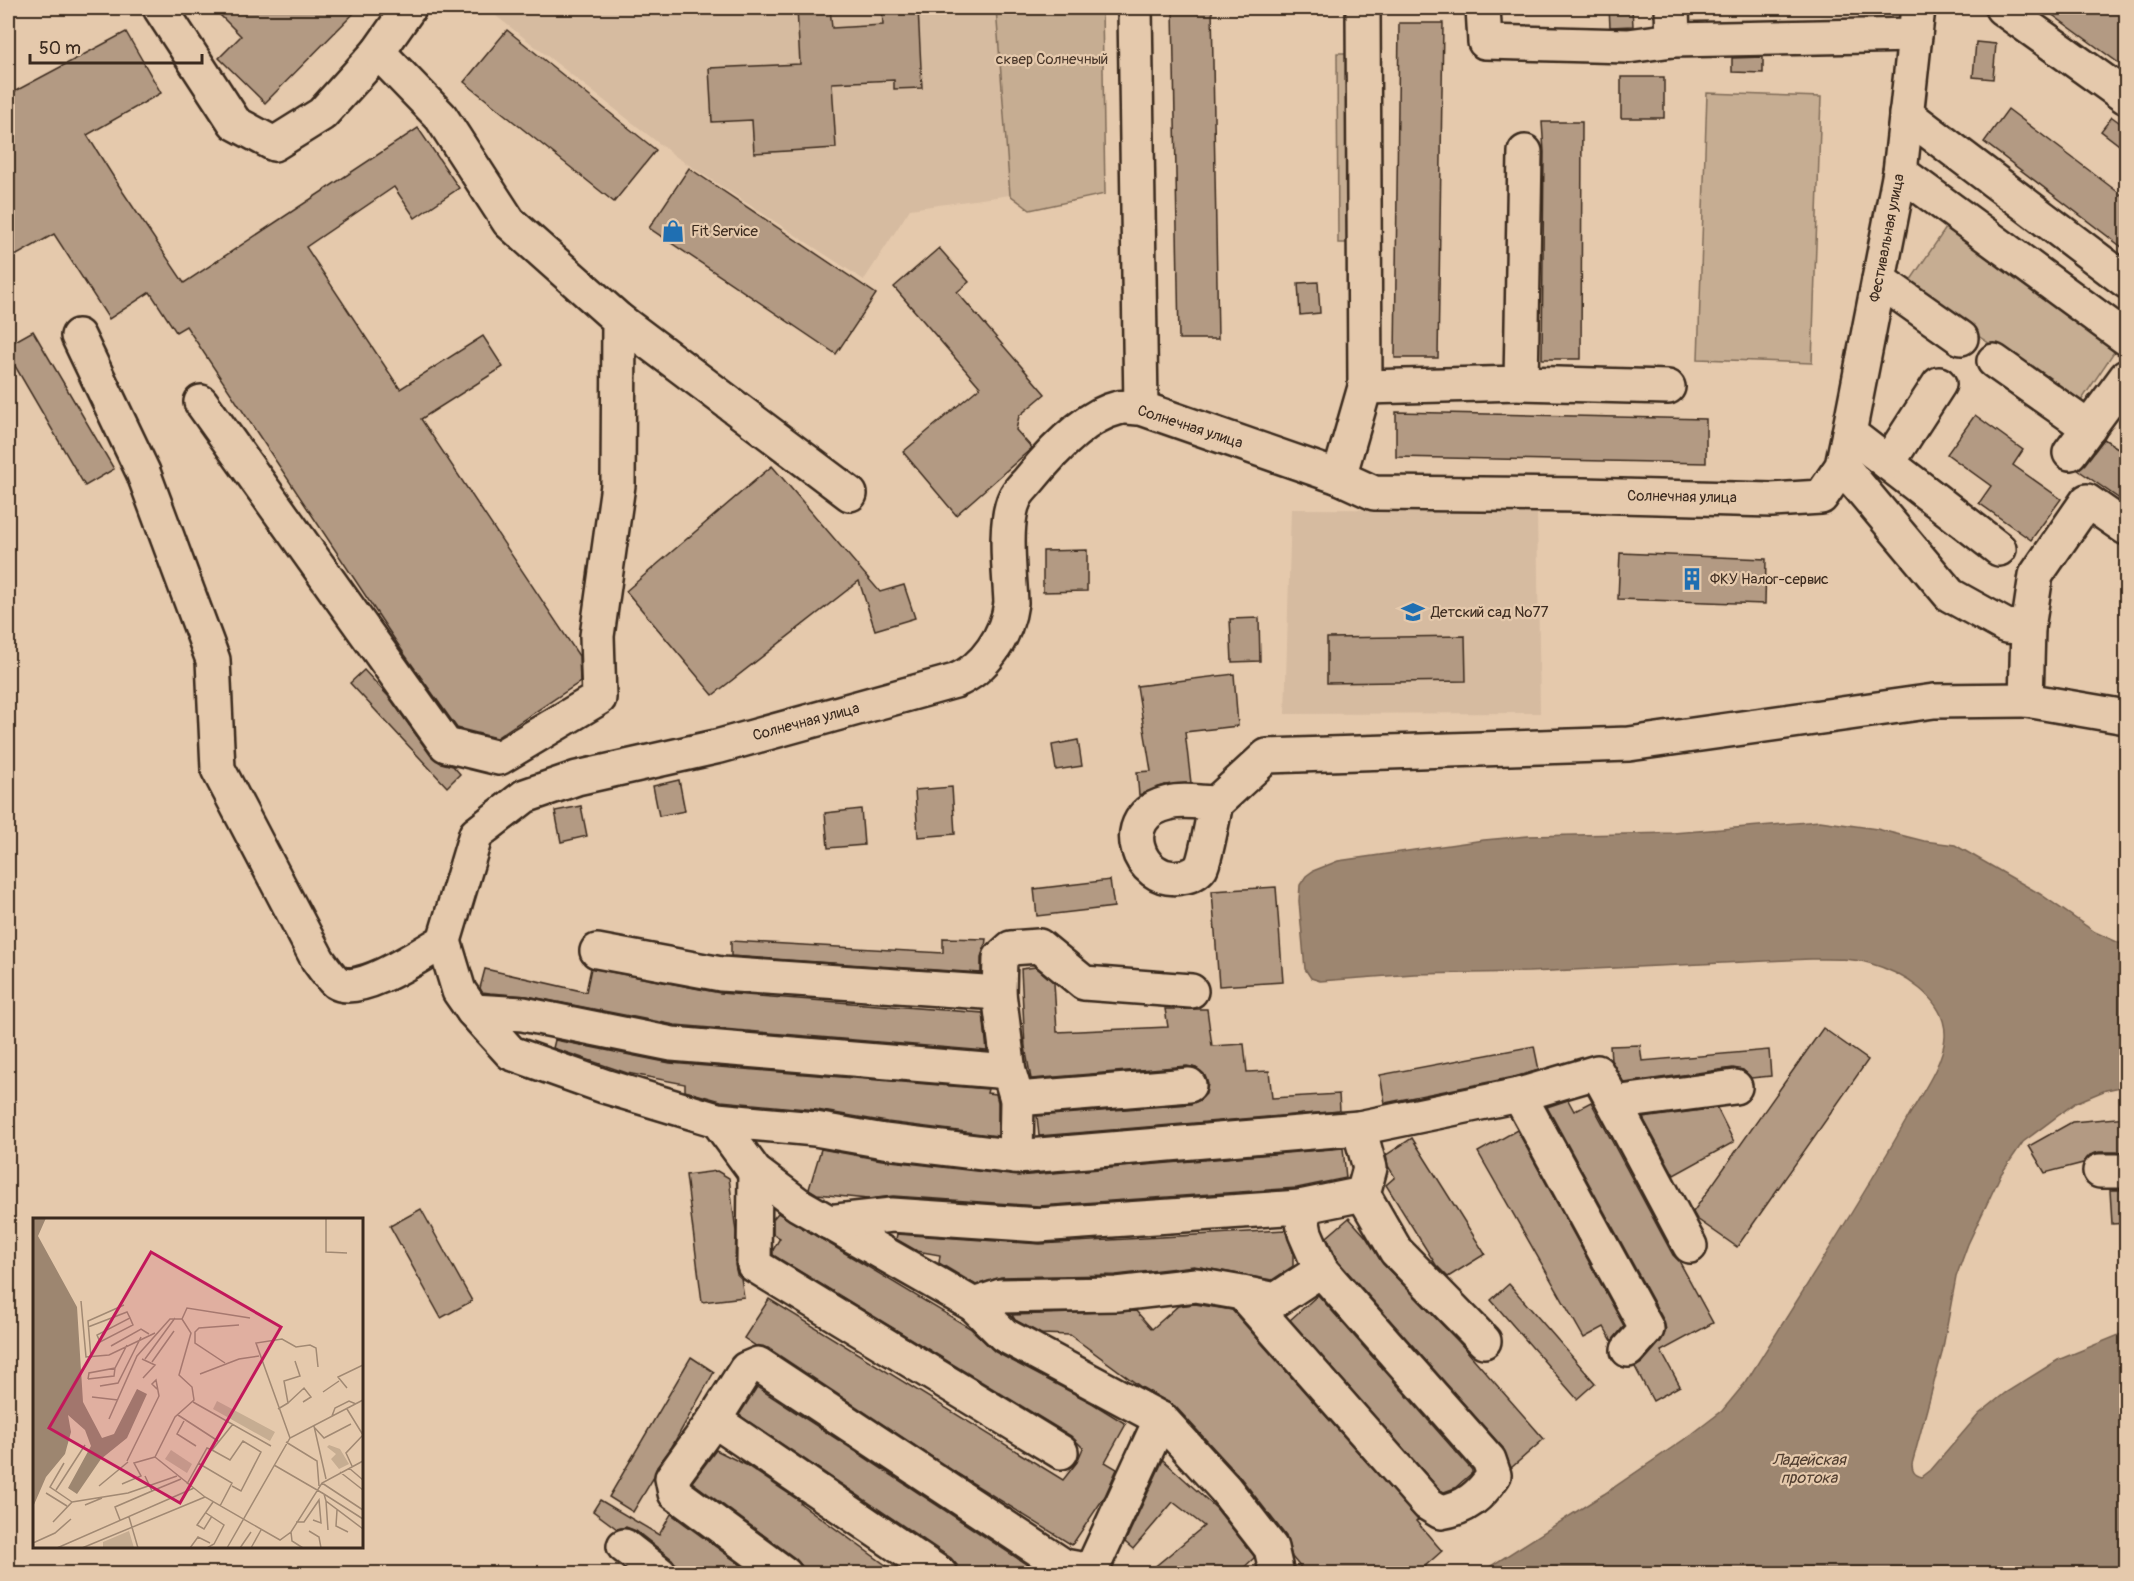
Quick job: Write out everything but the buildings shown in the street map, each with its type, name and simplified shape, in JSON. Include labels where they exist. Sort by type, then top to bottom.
[{"type":"street","points":[[160,8],[235,123],[274,144],[322,114],[378,52],[409,8]]},
{"type":"street","points":[[1135,8],[1141,408]]},
{"type":"street","points":[[1339,477],[1365,387],[1363,8]]},
{"type":"street","points":[[1483,8],[1485,42],[1628,46],[1673,40],[1916,21]]},
{"type":"street","points":[[1672,8],[1673,40]]},
{"type":"street","points":[[2002,8],[2127,97]]},
{"type":"street","name":"Фестивальная улица","points":[[1842,466],[1900,172],[1916,21]]},
{"type":"street","points":[[378,52],[441,117],[509,222],[619,320],[850,494]]},
{"type":"street","points":[[1906,114],[2127,281]]},
{"type":"street","points":[[1521,383],[1525,152]]},
{"type":"street","points":[[1900,172],[2127,338]]},
{"type":"street","points":[[1879,280],[1961,338]]},
{"type":"street","points":[[201,402],[446,745],[499,758],[599,698],[597,636],[618,485],[619,320]]},
{"type":"street","points":[[78,336],[143,472],[213,660],[218,769],[318,960],[337,983],[354,986],[388,974],[444,941],[459,991],[473,1011],[511,1053],[604,1086],[717,1120],[815,1129],[884,1141],[1016,1156],[1359,1128],[1520,1095],[1597,1072],[1690,1246]]},
{"type":"street","points":[[1994,362],[2080,441],[2127,377]]},
{"type":"street","points":[[1365,387],[1521,383],[1668,387]]},
{"type":"street","points":[[1888,463],[1939,384]]},
{"type":"street","name":"Солнечная улица","points":[[444,941],[476,834],[525,796],[577,778],[720,746],[968,675],[980,666],[1006,628],[1010,615],[1009,532],[1010,514],[1015,497],[1046,460],[1084,425],[1099,415],[1119,407],[1141,408],[1339,477],[1374,493],[1772,500],[1821,497],[1842,466]]},
{"type":"street","points":[[1849,433],[1999,549]]},
{"type":"street","points":[[1842,466],[1950,595],[2006,626],[2028,628]]},
{"type":"street","points":[[2026,700],[2028,628],[2036,575],[2087,501],[2127,528]]},
{"type":"street","points":[[1216,803],[1267,756],[1629,744],[1934,700],[2026,700],[2127,717]]},
{"type":"street","points":[[1016,1156],[1013,1086],[999,993],[1000,958],[1011,948],[1040,946],[1084,983],[1191,991]]},
{"type":"street","points":[[597,951],[721,974],[999,993]]},
{"type":"street","points":[[473,1011],[523,1014],[672,1044],[1013,1086],[1189,1085]]},
{"type":"street","points":[[1614,1102],[1735,1087]]},
{"type":"street","points":[[1520,1095],[1647,1329],[1628,1350]]},
{"type":"street","points":[[717,1120],[755,1172],[799,1205],[974,1305],[1004,1335],[1161,1419],[1225,1489],[1271,1548],[1276,1573]]},
{"type":"street","points":[[1359,1128],[1370,1168],[1363,1194],[1396,1251],[1484,1341]]},
{"type":"street","points":[[755,1172],[754,1265],[1061,1452]]},
{"type":"street","points":[[828,1222],[892,1215],[1039,1225],[1300,1207],[1363,1194]]},
{"type":"street","points":[[1242,1293],[1428,1504],[1441,1512],[1456,1510],[1483,1491],[1494,1475],[1488,1460],[1321,1270],[1305,1233],[1300,1207]]},
{"type":"street","points":[[974,1305],[1001,1296],[1117,1294],[1196,1285],[1276,1300],[1321,1270]]},
{"type":"street","points":[[785,1574],[675,1493],[672,1478],[714,1420],[746,1369],[758,1364],[1064,1566],[1091,1572],[1161,1419]]},
{"type":"street","points":[[714,1420],[940,1574]]},
{"type":"street","points":[[624,1546],[660,1574]]},
{"type":"shaded area","points":[[494,8],[996,8],[1010,195],[910,209],[864,280],[675,156],[491,12]]},
{"type":"shaded area","name":"Детский сад №77","points":[[1291,509],[1537,510],[1540,713],[1285,714]]},
{"type":"green space","name":"сквер Солнечный","points":[[996,8],[1102,8],[1105,194],[1030,210],[1010,195]]},
{"type":"green space","points":[[1337,53],[1354,53],[1356,243],[1338,243]]},
{"type":"green space","points":[[1707,93],[1821,97],[1812,363],[1698,359]]},
{"type":"green space","points":[[1946,228],[2118,346],[2079,404],[1906,287]]},
{"type":"water","name":"Ладейская протока","points":[[1820,821],[1877,829],[1924,841],[1955,845],[2040,894],[2095,932],[2126,946],[2126,1086],[2106,1090],[2075,1103],[2023,1142],[2001,1174],[1968,1244],[1956,1277],[1942,1353],[1912,1469],[1922,1477],[1931,1470],[1979,1414],[2005,1393],[2058,1360],[2126,1332],[2126,1573],[1480,1573],[1604,1494],[1722,1411],[1746,1382],[1925,1089],[1936,1069],[1943,1048],[1944,1023],[1938,1010],[1920,989],[1895,973],[1862,961],[1810,959],[1529,972],[1414,974],[1320,981],[1311,978],[1305,969],[1299,901],[1300,885],[1313,871],[1338,861],[1484,840],[1528,836],[1673,833]]},
{"type":"place","name":"Fit Service","points":[[673,231]]},
{"type":"place","name":"ФКУ Налог-сервис","points":[[1692,579]]},
{"type":"place","name":"Детский сад №77","points":[[1413,612]]}]
